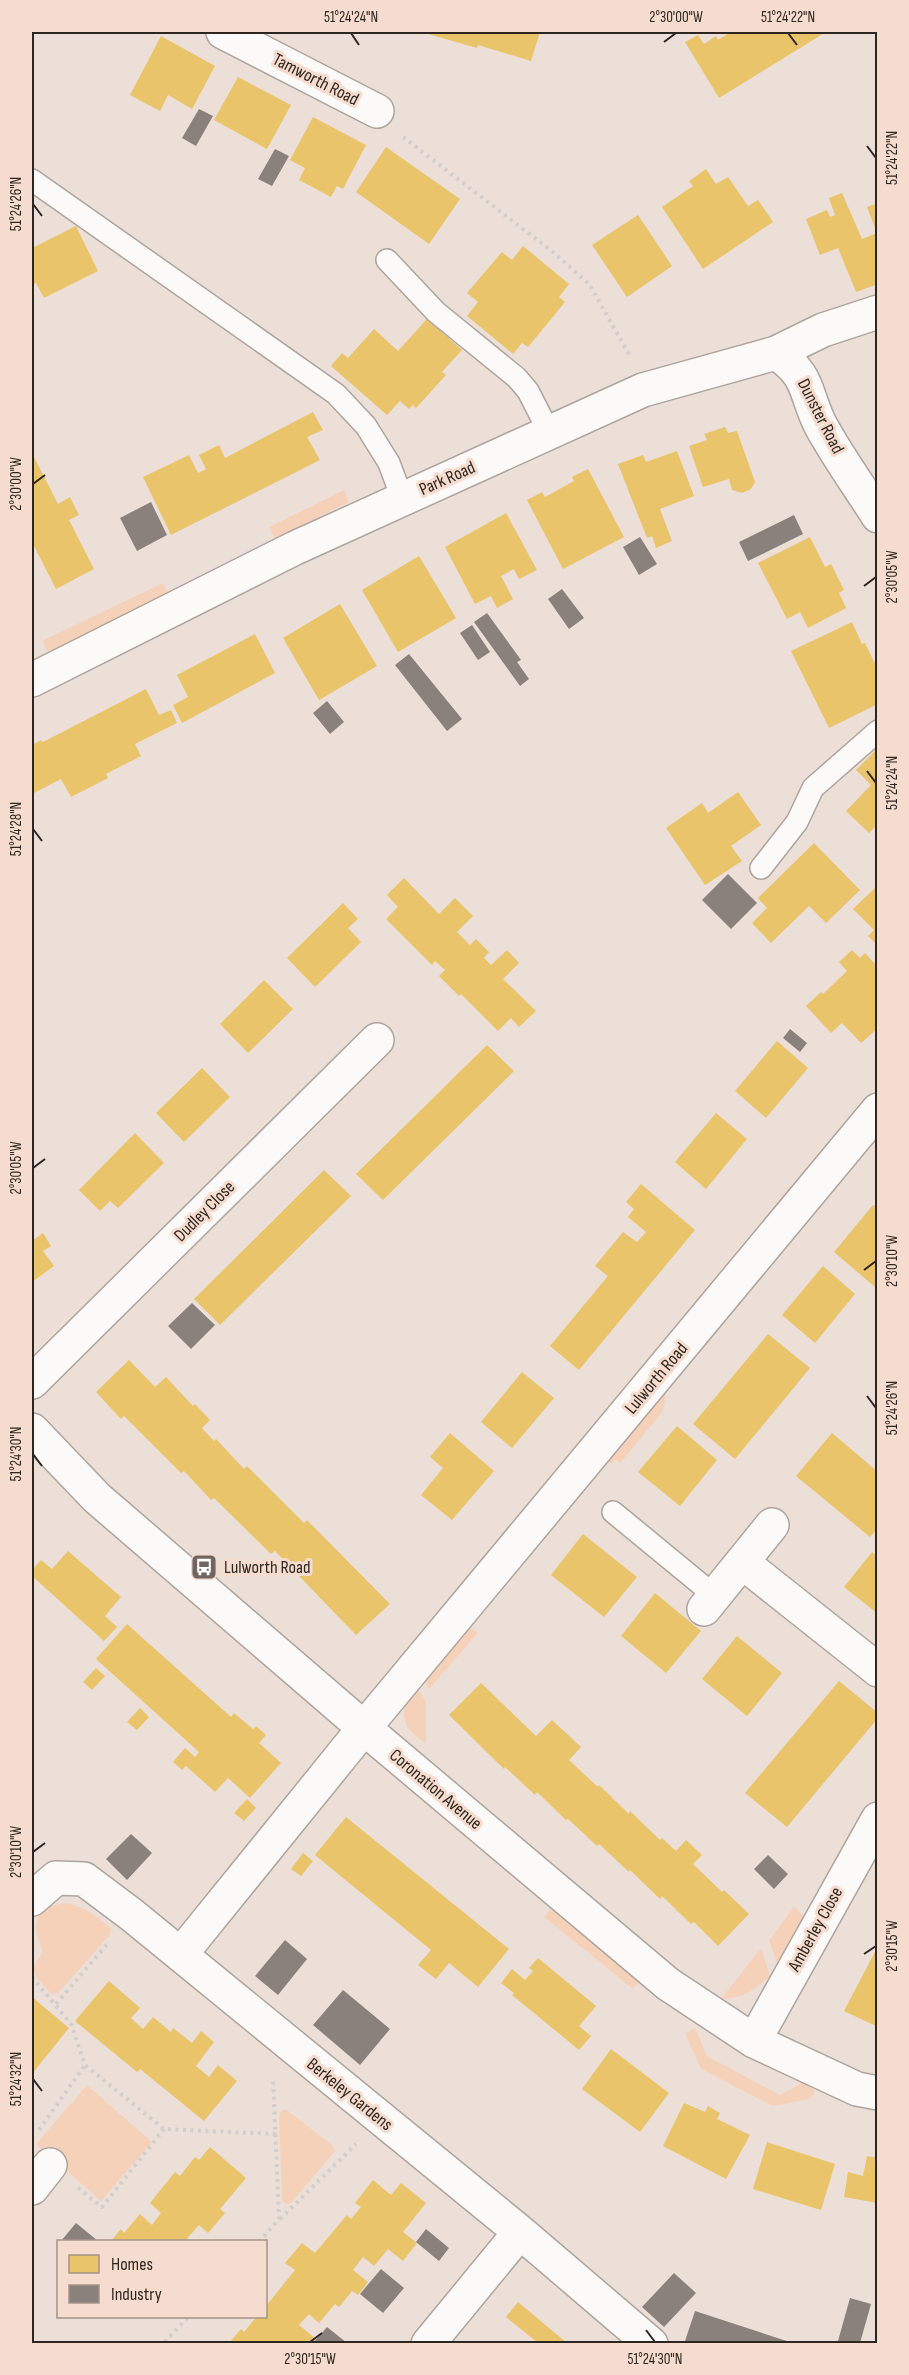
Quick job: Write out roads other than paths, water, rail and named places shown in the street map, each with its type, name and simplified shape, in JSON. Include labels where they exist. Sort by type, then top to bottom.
[{"type":"street","name":"Tamworth Road","points":[[223,32],[377,111]]},
{"type":"street","name":"Park Road","points":[[32,680],[284,554],[402,498],[643,390],[776,353],[823,330],[878,312]]},
{"type":"street","name":"Dunster Road","points":[[776,353],[793,364],[800,374],[821,424],[878,516]]},
{"type":"street","name":"Dudley Close","points":[[32,1382],[377,1040]]},
{"type":"street","name":"Lulworth Road","points":[[364,1728],[878,1110]]},
{"type":"street","name":"Coronation Avenue","points":[[32,1430],[97,1498],[364,1728],[668,1984],[754,2041],[857,2089],[878,2092]]},
{"type":"street","points":[[709,1603],[772,1525]]},
{"type":"street","points":[[742,1562],[878,1670]]},
{"type":"street","points":[[180,1954],[364,1728]]},
{"type":"street","name":"Amberley Close","points":[[754,2041],[878,1819]]},
{"type":"street","name":"Berkeley Gardens","points":[[32,1899],[56,1878],[84,1879],[180,1954],[270,2030],[520,2232],[651,2343]]},
{"type":"street","points":[[428,2343],[520,2232]]},
{"type":"lane","points":[[32,180],[336,394],[366,426],[388,463],[402,498]]},
{"type":"lane","points":[[387,260],[436,312],[517,378],[528,391],[549,432]]},
{"type":"lane","points":[[761,868],[797,822],[813,788],[864,740],[878,731]]},
{"type":"lane","points":[[613,1512],[709,1603]]},
{"type":"place","name":"Lulworth Road","points":[[204,1567]]}]
